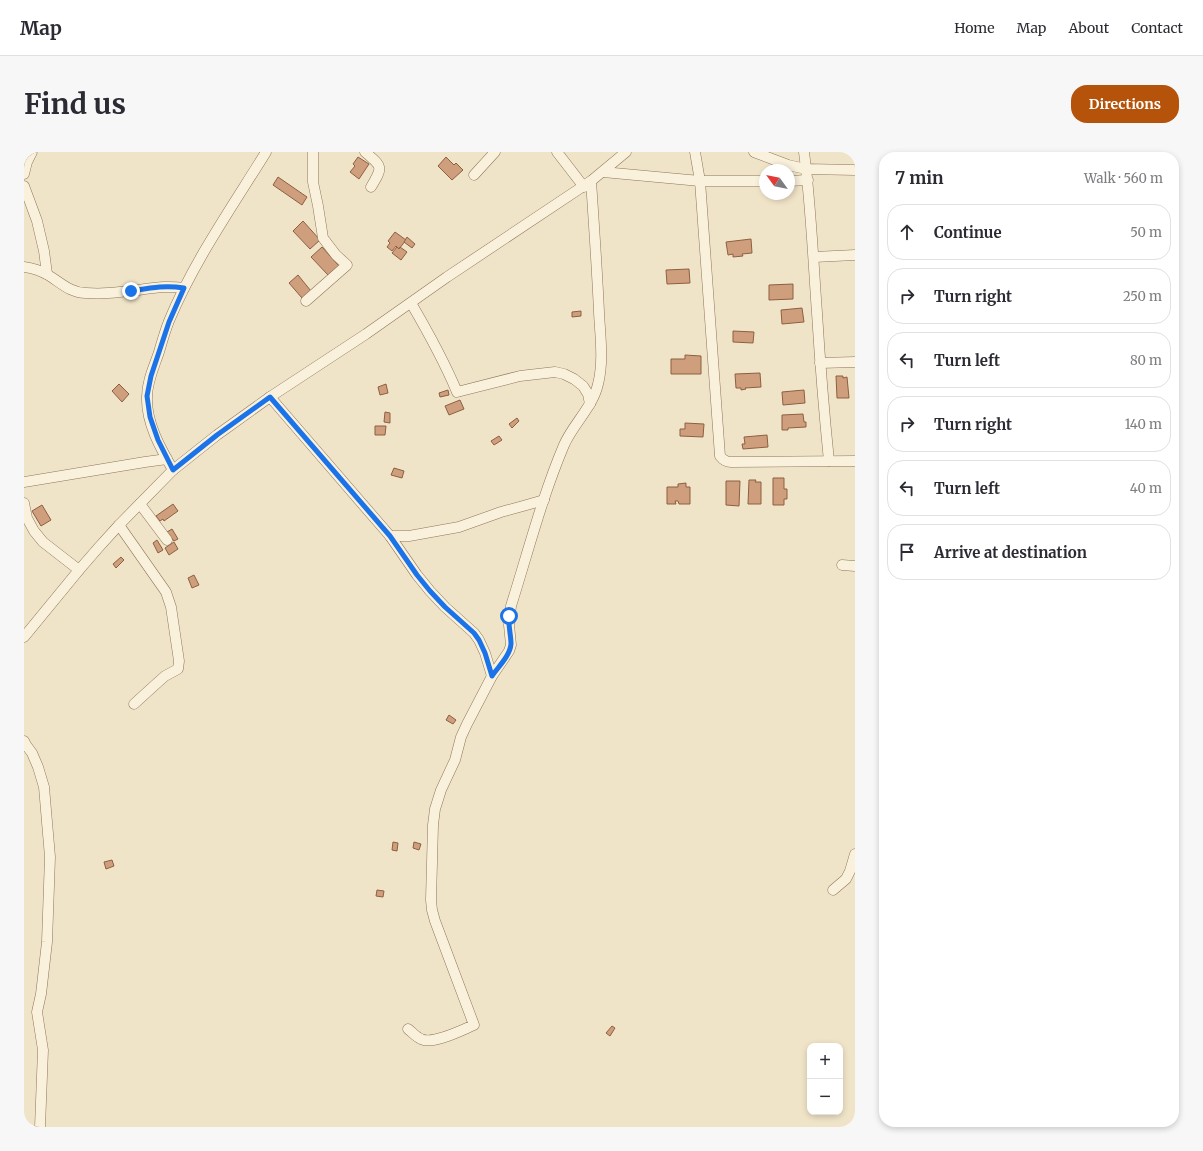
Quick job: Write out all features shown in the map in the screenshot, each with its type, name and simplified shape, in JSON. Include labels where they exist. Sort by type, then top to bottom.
[{"type":"street","points":[[24,174],[27,162],[32,152]]},
{"type":"street","points":[[173,470],[158,440],[150,417],[147,396],[151,376],[169,322],[184,288],[226,216],[266,152]]},
{"type":"street","points":[[306,301],[347,265],[336,255],[323,238],[313,182],[313,152]]},
{"type":"street","points":[[365,152],[380,167],[380,172],[371,187]]},
{"type":"street","points":[[474,175],[495,152]]},
{"type":"street","points":[[408,1030],[421,1039],[429,1041],[474,1025],[432,910],[431,892],[433,825],[438,798],[456,760],[461,737],[467,724],[492,676],[509,651],[511,645],[508,624],[511,606],[550,479],[567,439],[590,404],[597,388],[601,367],[597,272],[587,184],[558,152]]},
{"type":"street","points":[[24,637],[79,570],[173,470],[217,435],[270,397],[366,334],[447,277],[587,184],[626,152]]},
{"type":"street","points":[[695,152],[700,182],[720,456],[722,460],[727,462],[855,461]]},
{"type":"street","points":[[754,152],[788,165],[806,169],[855,170]]},
{"type":"street","points":[[804,152],[808,180],[814,256],[820,363],[828,461]]},
{"type":"street","points":[[603,172],[700,182],[759,181]]},
{"type":"street","points":[[795,181],[808,180]]},
{"type":"street","points":[[24,186],[37,221],[44,251],[47,274]]},
{"type":"street","points":[[814,256],[855,255]]},
{"type":"street","points":[[24,267],[47,274],[71,290],[86,293],[122,292],[161,286],[184,288]]},
{"type":"street","points":[[411,303],[447,368],[456,392],[520,376],[555,372],[564,374],[583,386],[588,394],[590,404]]},
{"type":"street","points":[[820,363],[855,362]]},
{"type":"street","points":[[270,397],[390,536],[430,591],[445,607],[474,633],[485,653],[492,676]]},
{"type":"street","points":[[24,482],[167,459]]},
{"type":"street","points":[[390,536],[409,536],[459,527],[501,512],[544,500]]},
{"type":"street","points":[[24,503],[27,518],[34,531],[43,542],[79,570]]},
{"type":"street","points":[[140,504],[167,540]]},
{"type":"street","points":[[120,525],[166,592],[171,607],[179,661],[178,669],[165,676],[134,704]]},
{"type":"street","points":[[842,565],[855,566]]},
{"type":"street","points":[[24,741],[32,753],[44,787],[50,857],[47,942],[41,994],[37,1012],[43,1050],[40,1127]]},
{"type":"street","points":[[833,890],[846,879],[855,854]]},
{"type":"building","points":[[358,157],[369,164],[359,179],[350,172],[355,166],[353,164]]},
{"type":"building","points":[[446,157],[454,165],[456,163],[463,170],[452,180],[438,166]]},
{"type":"building","points":[[278,177],[307,197],[302,205],[273,185]]},
{"type":"building","points":[[303,221],[320,240],[310,249],[293,231]]},
{"type":"building","points":[[395,232],[406,240],[399,249],[396,246],[392,251],[387,247],[390,243],[388,241]]},
{"type":"building","points":[[407,237],[415,244],[412,248],[404,242]]},
{"type":"building","points":[[751,239],[752,253],[733,257],[733,254],[728,255],[726,242]]},
{"type":"building","points":[[322,247],[339,266],[328,275],[311,257]]},
{"type":"building","points":[[397,247],[399,249],[400,247],[407,252],[401,260],[392,253]]},
{"type":"building","points":[[689,269],[690,283],[667,284],[666,270]]},
{"type":"building","points":[[298,275],[311,291],[302,298],[289,283]]},
{"type":"building","points":[[793,284],[793,299],[769,300],[769,285]]},
{"type":"building","points":[[802,308],[804,322],[782,324],[781,310]]},
{"type":"building","points":[[581,311],[581,316],[572,317],[572,312]]},
{"type":"building","points":[[733,331],[754,332],[753,343],[733,342]]},
{"type":"building","points":[[685,355],[701,356],[701,374],[671,374],[671,359],[685,359]]},
{"type":"building","points":[[760,373],[761,387],[745,388],[746,389],[741,390],[741,388],[736,388],[735,374]]},
{"type":"building","points":[[836,376],[843,376],[843,378],[847,377],[849,398],[837,398]]},
{"type":"building","points":[[119,384],[129,394],[122,402],[112,391]]},
{"type":"building","points":[[386,384],[388,393],[380,395],[378,387]]},
{"type":"building","points":[[448,390],[449,395],[440,397],[439,393]]},
{"type":"building","points":[[804,390],[805,403],[783,405],[782,392]]},
{"type":"building","points":[[460,400],[464,409],[449,415],[445,406]]},
{"type":"building","points":[[385,412],[390,413],[390,423],[384,422]]},
{"type":"building","points":[[803,414],[806,427],[788,428],[788,430],[782,430],[782,415]]},
{"type":"building","points":[[517,418],[519,421],[512,428],[509,424]]},
{"type":"building","points":[[685,423],[704,424],[703,437],[680,436],[680,429],[685,429]]},
{"type":"building","points":[[375,426],[386,426],[385,435],[375,435]]},
{"type":"building","points":[[767,435],[768,447],[743,449],[742,444],[745,444],[744,437]]},
{"type":"building","points":[[499,436],[502,440],[494,445],[491,441]]},
{"type":"building","points":[[394,468],[404,471],[402,478],[391,475]]},
{"type":"building","points":[[773,478],[784,478],[784,489],[787,489],[787,499],[784,499],[784,505],[773,505]]},
{"type":"building","points":[[749,480],[761,482],[761,504],[748,504]]},
{"type":"building","points":[[726,481],[740,481],[739,506],[726,505]]},
{"type":"building","points":[[686,483],[686,487],[690,487],[690,504],[679,504],[678,501],[675,501],[676,504],[667,504],[667,487],[678,487],[678,484]]},
{"type":"building","points":[[173,504],[178,511],[164,521],[163,519],[160,521],[156,516]]},
{"type":"building","points":[[42,505],[51,520],[41,526],[32,511]]},
{"type":"building","points":[[172,529],[178,539],[174,541],[167,532]]},
{"type":"building","points":[[157,540],[163,550],[158,553],[153,543]]},
{"type":"building","points":[[174,542],[178,549],[169,555],[165,548]]},
{"type":"building","points":[[121,557],[124,560],[116,568],[113,564]]},
{"type":"building","points":[[194,575],[199,585],[192,588],[188,578]]},
{"type":"building","points":[[449,715],[456,720],[453,724],[446,720]]},
{"type":"building","points":[[393,842],[398,843],[397,851],[392,850]]},
{"type":"building","points":[[414,842],[421,844],[419,850],[413,848]]},
{"type":"building","points":[[112,860],[114,866],[106,869],[104,862]]},
{"type":"building","points":[[377,890],[384,891],[383,897],[376,896]]},
{"type":"building","points":[[612,1026],[615,1028],[610,1036],[606,1033]]},
{"type":"route","points":[[131,291],[161,286],[184,288],[169,322],[151,376],[147,396],[150,417],[158,440],[173,470],[217,435],[270,397],[390,536],[430,591],[445,607],[474,633],[485,653],[492,676],[505,658],[511,645],[508,624],[509,616]]}]
